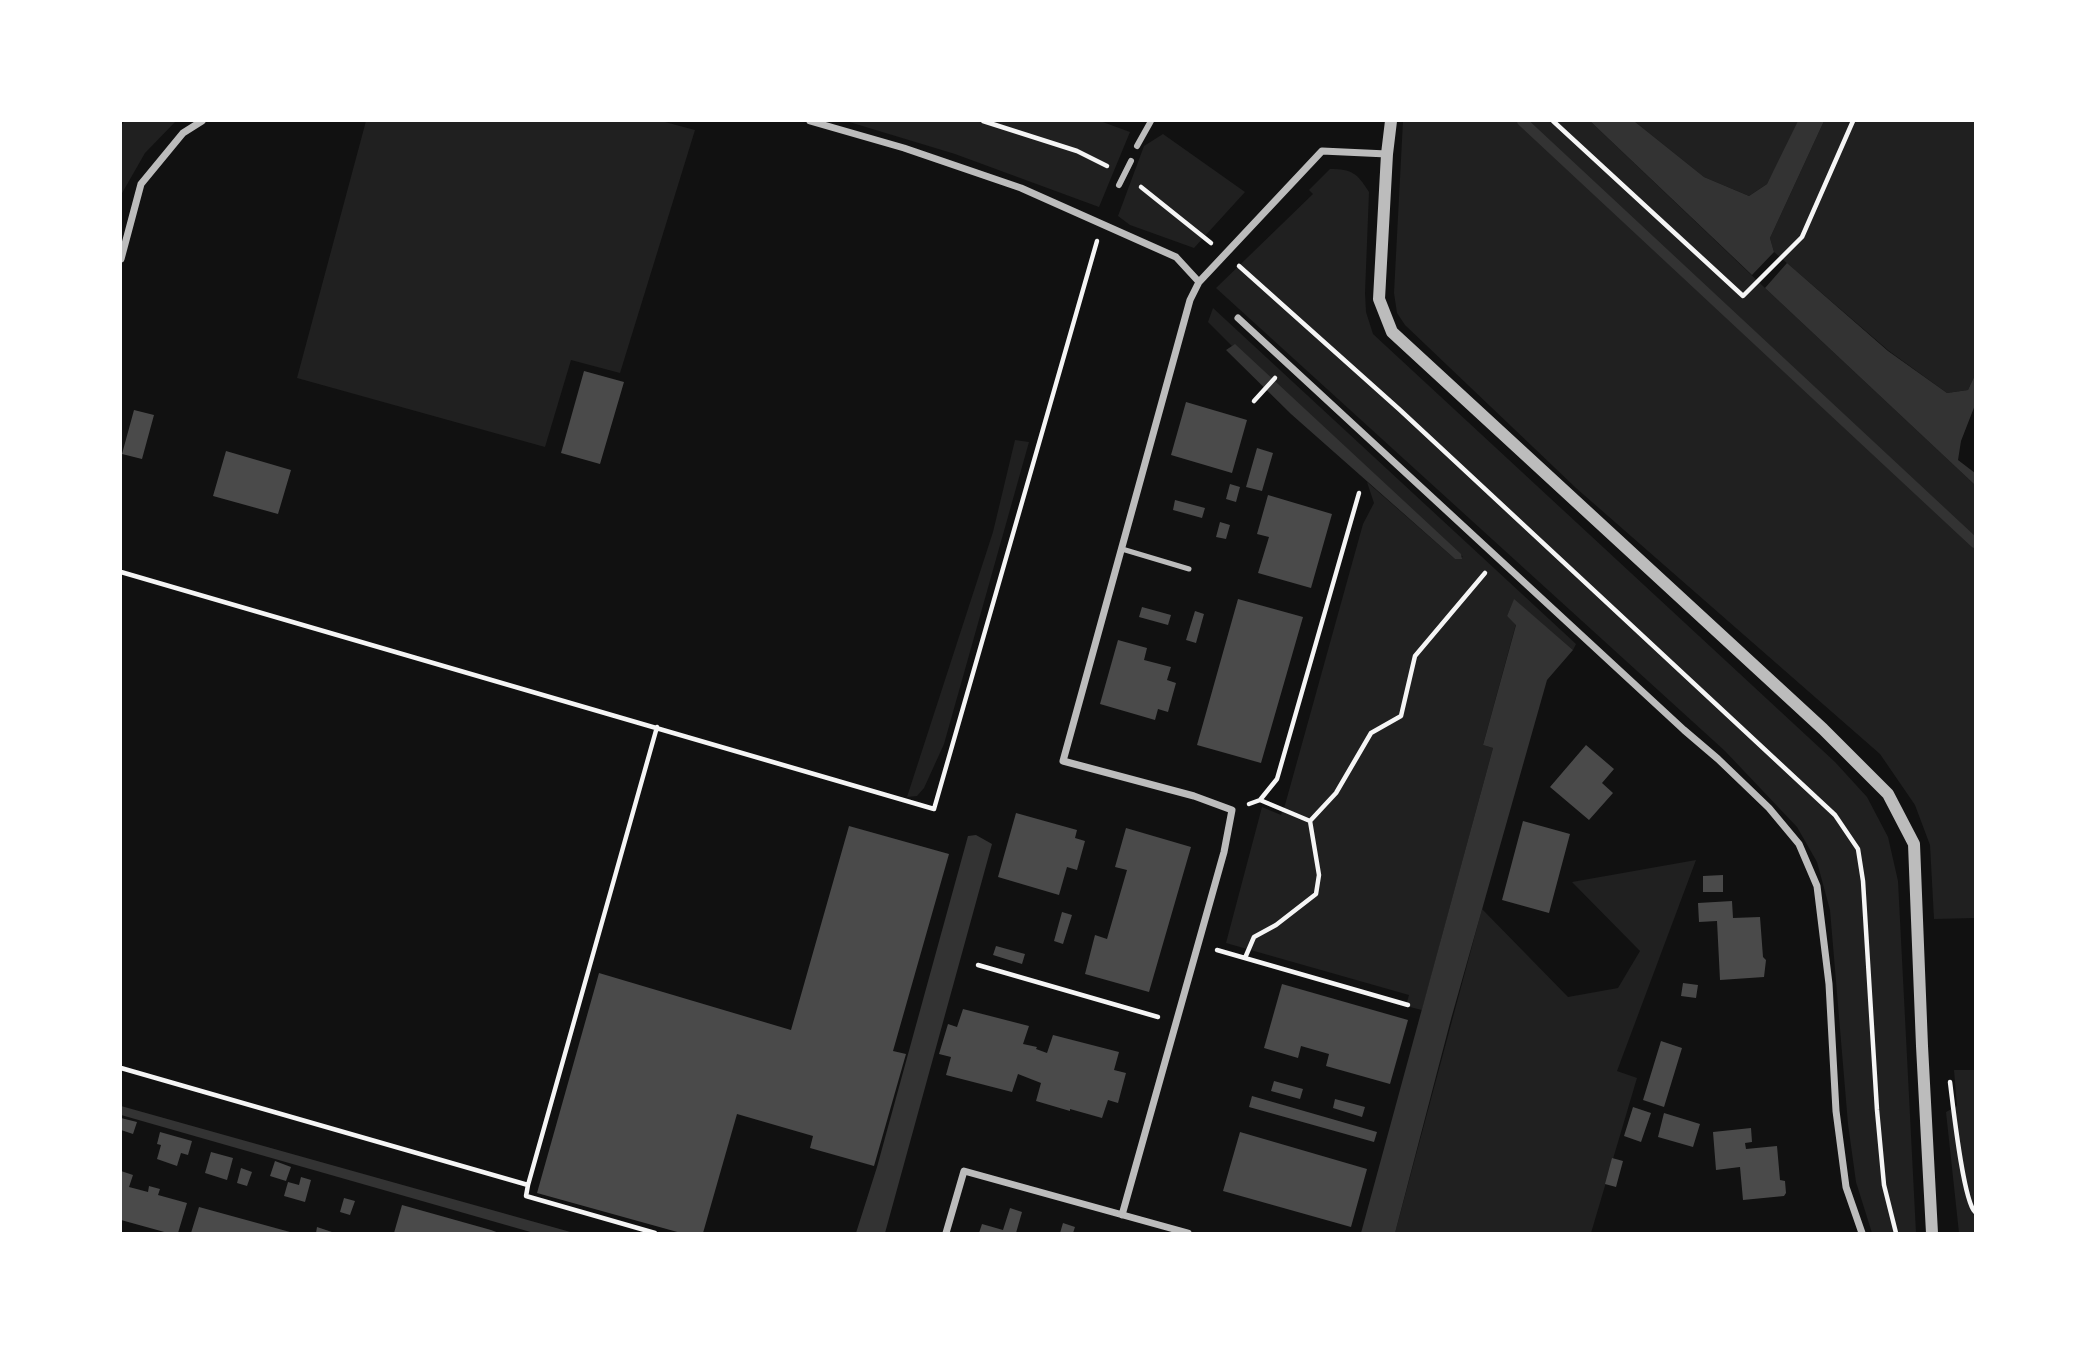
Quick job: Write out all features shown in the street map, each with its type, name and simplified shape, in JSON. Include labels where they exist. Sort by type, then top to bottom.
[{"type":"street","points":[[121,258],[141,184],[183,132],[202,121]]},
{"type":"street","points":[[810,121],[904,148],[1021,187],[1177,257],[1199,282]]},
{"type":"street","points":[[1137,146],[1151,121]]},
{"type":"street","points":[[1391,121],[1379,299],[1392,332],[1842,748],[1888,794],[1914,844],[1932,1233]]},
{"type":"street","points":[[1122,1215],[1224,852],[1232,810],[1194,796],[1063,761],[1190,300],[1199,282],[1322,151],[1387,153]]},
{"type":"street","points":[[1119,185],[1130,161]]},
{"type":"street","points":[[1238,318],[1718,759],[1769,808],[1800,844],[1817,886],[1829,984],[1836,1111],[1846,1186],[1862,1233]]},
{"type":"street","points":[[946,1233],[964,1171],[1188,1233]]},
{"type":"lane","points":[[1122,549],[1189,569]]},
{"type":"path","points":[[1553,121],[1743,296],[1801,237],[1853,121]]},
{"type":"path","points":[[121,572],[934,808],[1102,225]]},
{"type":"path","points":[[1254,401],[1276,377]]},
{"type":"path","points":[[1232,810],[1260,800],[1277,779],[1359,494]]},
{"type":"path","points":[[1310,821],[1336,793],[1371,733],[1401,716],[1415,656],[1498,558]]},
{"type":"path","points":[[655,1233],[526,1196],[657,727]]},
{"type":"path","points":[[1260,800],[1310,821]]},
{"type":"path","points":[[1245,958],[1254,937],[1276,925],[1316,894],[1319,875],[1310,821]]},
{"type":"path","points":[[1197,944],[1408,1005]]},
{"type":"path","points":[[978,965],[1176,1022]]},
{"type":"path","points":[[121,1068],[528,1185]]},
{"type":"path","points":[[1949,1074],[1970,1207],[1975,1212]]},
{"type":"shaded area","points":[[125,121],[176,121],[145,153],[121,195],[121,126]]},
{"type":"shaded area","points":[[366,121],[661,121],[695,130],[620,373],[571,360],[545,447],[297,378]]},
{"type":"shaded area","points":[[846,121],[1100,121],[1130,132],[1099,207],[955,154]]},
{"type":"shaded area","points":[[1403,121],[1590,121],[1975,485],[1975,918],[1934,919],[1930,845],[1915,805],[1880,754],[1576,488],[1405,325],[1397,313],[1394,293]]},
{"type":"shaded area","points":[[1590,121],[1634,121],[1704,177],[1749,196],[1767,184],[1798,121],[1824,121],[1770,238],[1774,252],[1752,275]]},
{"type":"shaded area","points":[[1634,121],[1799,123],[1767,184],[1749,196],[1704,177]]},
{"type":"shaded area","points":[[1824,121],[1975,121],[1975,375],[1968,390],[1947,393],[1889,351],[1774,252],[1770,238]]},
{"type":"shaded area","points":[[1163,134],[1245,192],[1194,248],[1130,225],[1118,216],[1144,146]]},
{"type":"shaded area","points":[[1330,169],[1353,173],[1369,192],[1365,293],[1366,312],[1373,334],[1835,762],[1867,797],[1888,837],[1898,881],[1916,1233],[1872,1233],[1856,1182],[1848,1124],[1830,910],[1817,862],[1797,827],[1725,751],[1216,288],[1313,194],[1309,190]]},
{"type":"shaded area","points":[[1787,263],[1888,351],[1947,393],[1968,390],[1975,375],[1975,405],[1961,441],[1958,460],[1975,473],[1975,485],[1765,288]]},
{"type":"shaded area","points":[[1213,308],[1576,644],[1573,650],[1514,600],[1507,616],[1516,624],[1483,745],[1493,748],[1422,1010],[1406,1006],[1409,995],[1226,943],[1262,807],[1281,815],[1285,805],[1363,524],[1374,503],[1367,482],[1455,559],[1463,557],[1235,345],[1232,346],[1208,322]]},
{"type":"shaded area","points":[[1235,344],[1461,554],[1462,559],[1455,559],[1291,414],[1226,350]]},
{"type":"shaded area","points":[[1015,440],[1029,442],[944,744],[924,788],[917,796],[907,797],[993,532]]},
{"type":"shaded area","points":[[1514,599],[1573,650],[1547,680],[1451,1019],[1395,1233],[1361,1233],[1493,748],[1483,745],[1516,625],[1507,616]]},
{"type":"shaded area","points":[[976,835],[992,844],[885,1233],[856,1233],[877,1167],[968,836]]},
{"type":"shaded area","points":[[1696,860],[1617,1071],[1637,1078],[1591,1233],[1395,1233],[1482,909],[1568,997],[1618,988],[1640,951],[1572,882]]},
{"type":"shaded area","points":[[1954,1070],[1975,1070],[1975,1233],[1959,1233],[1946,1112],[1957,1106]]},
{"type":"shaded area","points":[[121,1106],[574,1233],[534,1233],[121,1115]]},
{"type":"building","points":[[584,371],[624,382],[600,464],[561,453]]},
{"type":"building","points":[[1186,402],[1247,420],[1232,473],[1171,455]]},
{"type":"building","points":[[134,410],[154,415],[142,459],[122,454]]},
{"type":"building","points":[[1257,448],[1273,453],[1262,491],[1246,487]]},
{"type":"building","points":[[226,451],[291,470],[278,514],[213,496]]},
{"type":"building","points":[[1230,484],[1240,487],[1236,502],[1226,499]]},
{"type":"building","points":[[1268,495],[1332,514],[1311,588],[1258,573],[1269,537],[1257,534]]},
{"type":"building","points":[[1175,500],[1205,508],[1202,518],[1173,510]]},
{"type":"building","points":[[1220,522],[1230,525],[1226,539],[1216,537]]},
{"type":"building","points":[[1238,599],[1303,617],[1261,763],[1197,745]]},
{"type":"building","points":[[1142,607],[1171,615],[1168,625],[1139,617]]},
{"type":"building","points":[[1195,611],[1204,614],[1196,643],[1186,640]]},
{"type":"building","points":[[1118,640],[1147,648],[1144,660],[1171,667],[1167,680],[1176,683],[1168,712],[1158,709],[1155,720],[1100,704]]},
{"type":"building","points":[[1586,745],[1614,769],[1602,783],[1613,793],[1589,820],[1550,787]]},
{"type":"building","points":[[1016,813],[1077,830],[1075,838],[1085,841],[1077,870],[1067,867],[1059,895],[998,877]]},
{"type":"building","points":[[1523,821],[1570,834],[1549,913],[1502,900]]},
{"type":"building","points":[[849,826],[949,854],[893,1051],[906,1054],[874,1166],[810,1148],[813,1136],[737,1114],[703,1233],[681,1233],[537,1193],[599,973],[791,1030]]},
{"type":"building","points":[[1126,828],[1191,847],[1149,992],[1085,974],[1095,935],[1107,939],[1127,870],[1115,867]]},
{"type":"building","points":[[1723,875],[1723,892],[1703,892],[1703,876]]},
{"type":"building","points":[[1732,901],[1733,918],[1760,917],[1763,957],[1766,960],[1764,977],[1720,980],[1717,921],[1699,922],[1698,903]]},
{"type":"building","points":[[1062,912],[1072,915],[1063,944],[1054,941]]},
{"type":"building","points":[[996,946],[1025,954],[1022,964],[993,955]]},
{"type":"building","points":[[1683,983],[1698,985],[1696,998],[1681,996]]},
{"type":"building","points":[[1282,984],[1408,1020],[1390,1084],[1326,1066],[1329,1054],[1301,1046],[1298,1058],[1264,1048]]},
{"type":"building","points":[[963,1009],[1029,1026],[1023,1044],[1037,1047],[1036,1049],[1047,1053],[1053,1035],[1119,1052],[1114,1070],[1126,1073],[1118,1103],[1108,1100],[1102,1118],[1036,1101],[1041,1083],[1018,1074],[1012,1092],[946,1075],[951,1057],[939,1054],[948,1024],[957,1027]]},
{"type":"building","points":[[1661,1041],[1682,1048],[1664,1107],[1643,1100]]},
{"type":"building","points":[[1274,1081],[1303,1089],[1300,1099],[1271,1091]]},
{"type":"building","points":[[1252,1096],[1377,1132],[1374,1142],[1249,1107]]},
{"type":"building","points":[[1335,1099],[1365,1107],[1362,1117],[1333,1108]]},
{"type":"building","points":[[1633,1107],[1651,1113],[1641,1142],[1624,1136]]},
{"type":"building","points":[[1664,1113],[1700,1124],[1693,1147],[1658,1137]]},
{"type":"building","points":[[121,1118],[137,1122],[133,1134],[121,1130]]},
{"type":"building","points":[[1751,1128],[1752,1142],[1745,1143],[1746,1149],[1777,1146],[1780,1180],[1785,1181],[1784,1196],[1743,1200],[1740,1167],[1716,1170],[1713,1132]]},
{"type":"building","points":[[160,1132],[192,1141],[188,1155],[181,1153],[177,1166],[157,1159],[161,1145],[157,1144]]},
{"type":"building","points":[[1240,1132],[1367,1169],[1351,1227],[1223,1191]]},
{"type":"building","points":[[211,1152],[233,1158],[227,1180],[205,1173]]},
{"type":"building","points":[[1612,1158],[1623,1161],[1616,1187],[1605,1184]]},
{"type":"building","points":[[275,1161],[291,1167],[286,1181],[270,1176]]},
{"type":"building","points":[[241,1168],[252,1172],[247,1186],[237,1183]]},
{"type":"building","points":[[121,1171],[133,1175],[129,1187],[148,1192],[149,1186],[160,1189],[158,1195],[187,1203],[178,1233],[168,1233],[121,1220]]},
{"type":"building","points":[[301,1177],[311,1180],[305,1202],[284,1196],[288,1182],[299,1185]]},
{"type":"building","points":[[344,1198],[355,1201],[350,1215],[340,1212]]},
{"type":"building","points":[[402,1205],[491,1230],[499,1233],[394,1233]]},
{"type":"building","points":[[199,1207],[290,1232],[191,1233]]},
{"type":"building","points":[[1010,1208],[1022,1212],[1016,1233],[979,1233],[982,1224],[1003,1230]]},
{"type":"building","points":[[1063,1223],[1075,1227],[1073,1233],[1060,1233]]},
{"type":"building","points":[[317,1227],[335,1233],[316,1233]]},
{"type":"waterway","points":[[1522,121],[1975,543]]}]
